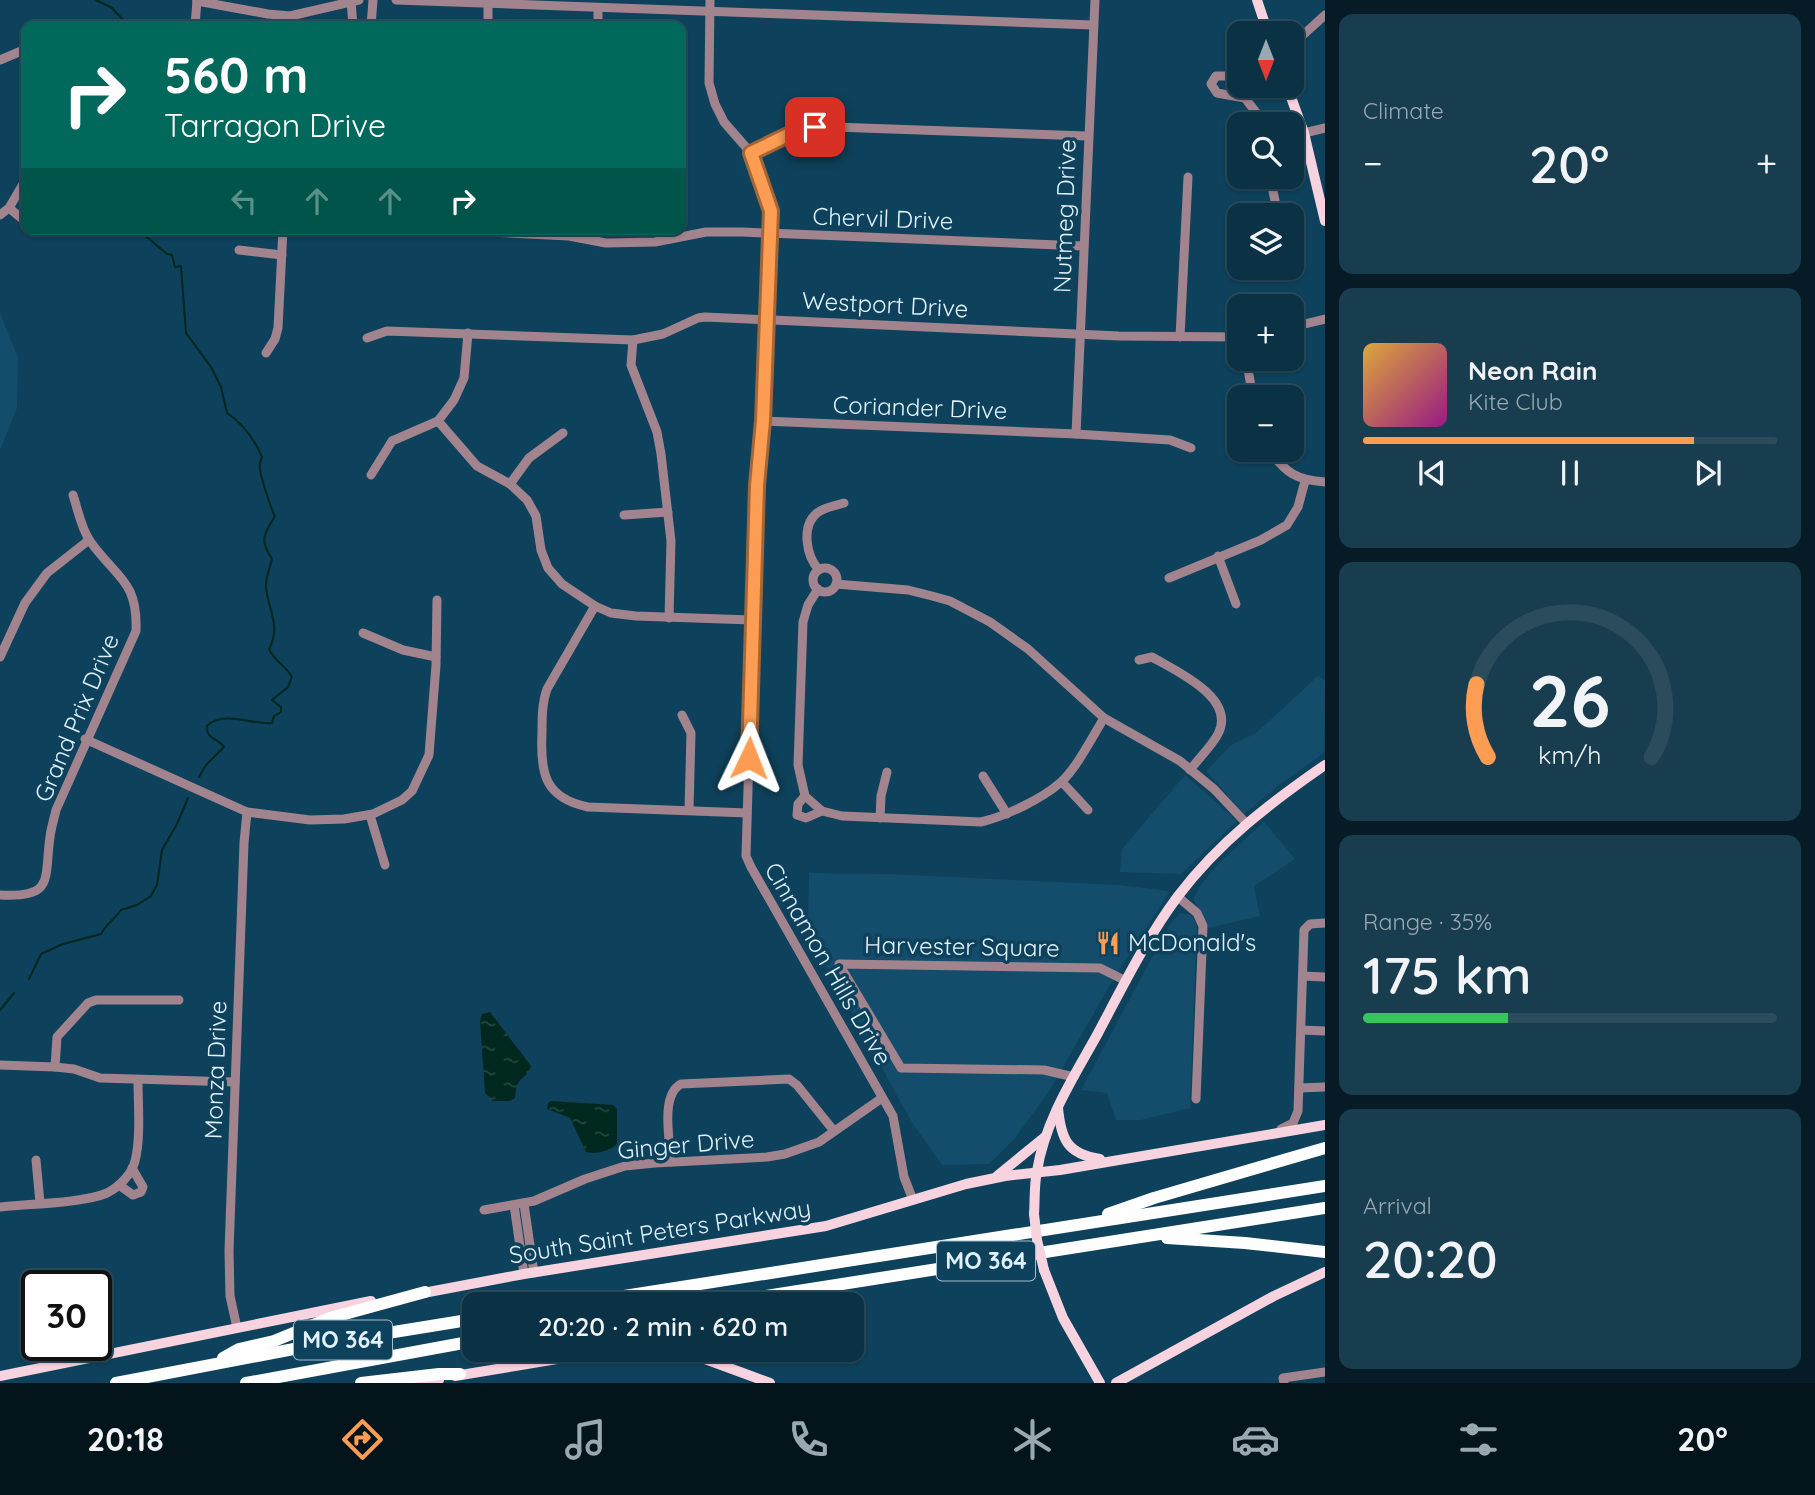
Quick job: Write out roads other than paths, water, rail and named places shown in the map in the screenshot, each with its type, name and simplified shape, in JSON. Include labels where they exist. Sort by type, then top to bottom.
[{"type":"highway","points":[[1079,1224],[1154,1198],[1325,1149]]},
{"type":"highway","name":"MO 364","points":[[649,1292],[1325,1186]]},
{"type":"highway","name":"MO 364","points":[[791,1292],[1325,1208]]},
{"type":"highway","points":[[1138,1237],[1225,1241],[1325,1252]]},
{"type":"highway","points":[[213,1363],[239,1349],[274,1341],[330,1318],[425,1292]]},
{"type":"highway","name":"MO 364","points":[[117,1383],[213,1363],[462,1321]]},
{"type":"highway","name":"MO 364","points":[[246,1383],[462,1344]]},
{"type":"highway","points":[[361,1383],[460,1374]]},
{"type":"main road","points":[[1257,0],[1264,21]]},
{"type":"main road","points":[[1304,133],[1325,221]]},
{"type":"main road","points":[[1100,1383],[1063,1318],[1044,1270],[1037,1240],[1034,1214],[1037,1172],[1046,1136],[1058,1106],[1126,981],[1151,936],[1178,897],[1225,842],[1283,793],[1322,768],[1325,758]]},
{"type":"main road","points":[[1058,1106],[1064,1139],[1072,1148],[1085,1157],[1111,1161]]},
{"type":"main road","name":"South Saint Peters Parkway","points":[[0,1376],[425,1292],[826,1226],[995,1178],[1325,1125]]},
{"type":"main road","points":[[995,1178],[1046,1136]]},
{"type":"main road","points":[[1116,1383],[1274,1296],[1325,1272]]},
{"type":"main road","points":[[418,1383],[587,1354],[640,1350],[680,1353],[705,1359],[770,1383]]},
{"type":"main road","points":[[1131,1383],[1137,1371]]},
{"type":"street","points":[[195,21],[197,1],[290,16],[359,0]]},
{"type":"street","points":[[371,21],[373,0]]},
{"type":"street","points":[[396,0],[1093,25]]},
{"type":"street","name":"Cinnamon Hills Drive","points":[[710,0],[709,83],[715,104],[724,122],[751,153],[771,211],[763,421],[757,485],[746,856],[895,1123],[904,1177],[913,1200]]},
{"type":"street","name":"Nutmeg Drive","points":[[1076,434],[1095,0]]},
{"type":"street","points":[[351,1],[353,21]]},
{"type":"street","points":[[488,4],[488,21]]},
{"type":"street","points":[[598,8],[598,21]]},
{"type":"street","points":[[1304,34],[1325,15]]},
{"type":"street","points":[[0,60],[21,51]]},
{"type":"street","points":[[1227,76],[1216,76],[1212,84],[1217,93],[1227,95]]},
{"type":"street","points":[[1245,98],[1256,112]]},
{"type":"street","points":[[751,153],[796,131],[815,127],[1087,136]]},
{"type":"street","points":[[1304,133],[1325,128]]},
{"type":"street","points":[[1180,337],[1188,177]]},
{"type":"street","points":[[0,215],[9,208],[21,188]]},
{"type":"street","points":[[9,208],[21,218]]},
{"type":"street","name":"Chervil Drive","points":[[549,235],[606,243],[655,242],[706,232],[1083,246]]},
{"type":"street","points":[[266,353],[278,328],[283,235]]},
{"type":"street","points":[[239,250],[282,255]]},
{"type":"street","name":"Westport Drive","points":[[367,338],[387,331],[633,340],[663,334],[698,318],[765,318],[1080,334],[1227,337]]},
{"type":"street","points":[[1304,324],[1325,319]]},
{"type":"street","points":[[370,475],[392,441],[438,421],[461,388],[468,353],[468,333]]},
{"type":"street","points":[[633,340],[631,365],[657,432],[668,512],[671,541],[669,618]]},
{"type":"street","points":[[438,421],[477,466],[510,484],[527,500],[536,516],[541,550],[548,568],[562,584],[595,606],[611,613],[669,618],[752,620]]},
{"type":"street","name":"Coriander Drive","points":[[763,421],[1076,434],[1170,440],[1191,448]]},
{"type":"street","points":[[510,484],[529,458],[563,433]]},
{"type":"street","points":[[1279,462],[1289,473],[1305,481],[1325,482]]},
{"type":"street","points":[[1169,578],[1261,540],[1287,525],[1298,507],[1305,481]]},
{"type":"street","name":"Grand Prix Drive","points":[[0,895],[18,896],[39,889],[48,872],[50,837],[56,810],[136,631],[137,610],[127,584],[89,540],[73,495]]},
{"type":"street","points":[[819,570],[807,549],[813,516],[821,510],[844,503]]},
{"type":"street","points":[[624,515],[668,512]]},
{"type":"street","points":[[0,657],[25,603],[47,573],[89,540]]},
{"type":"street","points":[[1218,556],[1236,604]]},
{"type":"street","points":[[818,589],[813,578],[824,568],[831,570],[836,576],[836,584]]},
{"type":"street","points":[[818,589],[828,591],[836,584],[908,590],[952,598],[1028,649],[1104,718],[1180,761],[1214,789],[1246,823]]},
{"type":"street","points":[[818,589],[808,604],[803,622],[798,765],[805,796],[822,811],[842,816],[981,822],[1007,814],[1062,782],[1104,718]]},
{"type":"street","points":[[85,740],[247,812],[310,820],[370,816],[402,800],[412,791],[429,755],[437,600]]},
{"type":"street","points":[[595,606],[547,689],[543,701],[541,758],[543,773],[555,793],[569,803],[588,807],[747,813]]},
{"type":"street","points":[[363,633],[403,650],[436,657]]},
{"type":"street","points":[[1139,660],[1152,657],[1207,691],[1217,704],[1221,716],[1219,733],[1191,770]]},
{"type":"street","points":[[682,715],[691,733],[689,810]]},
{"type":"street","points":[[880,818],[881,796],[887,772]]},
{"type":"street","points":[[984,776],[1007,814]]},
{"type":"street","points":[[1062,782],[1088,810]]},
{"type":"street","points":[[805,796],[798,804],[797,815],[806,818],[822,811]]},
{"type":"street","name":"Monza Drive","points":[[237,1328],[230,1296],[229,1251],[247,812]]},
{"type":"street","points":[[370,816],[385,865]]},
{"type":"street","points":[[1178,897],[1197,913],[1203,926],[1196,1099]]},
{"type":"street","points":[[1272,1134],[1293,1123],[1298,1111],[1304,930],[1310,924],[1325,923]]},
{"type":"street","name":"Harvester Square","points":[[1074,1077],[1044,1070],[901,1068],[839,964],[1100,968],[1126,981]]},
{"type":"street","points":[[1303,976],[1325,977]]},
{"type":"street","points":[[55,1067],[57,1037],[88,1003],[105,999],[179,1000]]},
{"type":"street","points":[[1301,1030],[1325,1031]]},
{"type":"street","points":[[0,1065],[74,1069],[100,1078],[235,1082]]},
{"type":"street","points":[[671,1162],[668,1103],[671,1091],[681,1084],[789,1079],[797,1085],[834,1131]]},
{"type":"street","points":[[0,1207],[90,1197],[107,1193],[119,1185],[135,1163],[138,1080]]},
{"type":"street","points":[[1299,1088],[1325,1087]]},
{"type":"street","name":"Ginger Drive","points":[[484,1210],[519,1205],[611,1170],[671,1162],[777,1156],[813,1145],[882,1098]]},
{"type":"street","points":[[1298,1111],[1312,1123],[1325,1125]]},
{"type":"street","points":[[36,1160],[40,1202]]},
{"type":"street","points":[[119,1185],[133,1195],[141,1192],[143,1187],[132,1168]]},
{"type":"street","points":[[519,1205],[529,1274]]},
{"type":"street","points":[[1283,1381],[1325,1372]]},
{"type":"water","points":[[490,1012],[531,1066],[518,1085],[515,1098],[510,1101],[492,1101],[485,1093],[480,1021],[482,1014]]},
{"type":"water","points":[[551,1101],[613,1105],[617,1109],[617,1144],[602,1152],[586,1152],[570,1118],[547,1109]]},
{"type":"waterway","points":[[96,0],[112,8],[124,21]]},
{"type":"waterway","points":[[145,235],[167,254],[172,255],[175,267],[181,266],[186,333],[211,367],[221,387],[227,413],[252,438],[262,457],[262,478],[275,516],[264,537],[265,547],[272,559],[266,584],[274,626],[269,649],[292,677],[288,687],[272,700],[281,707],[281,712],[274,716],[272,723],[221,719],[207,726],[208,734],[224,747],[206,765],[199,777]]},
{"type":"waterway","points":[[29,979],[41,954],[63,944],[101,934],[121,910],[137,905],[151,896],[157,885],[162,850],[188,798]]},
{"type":"waterway","points":[[0,1010],[14,993]]},
{"type":"place","name":"McDonald's","points":[[1108,943]]}]
